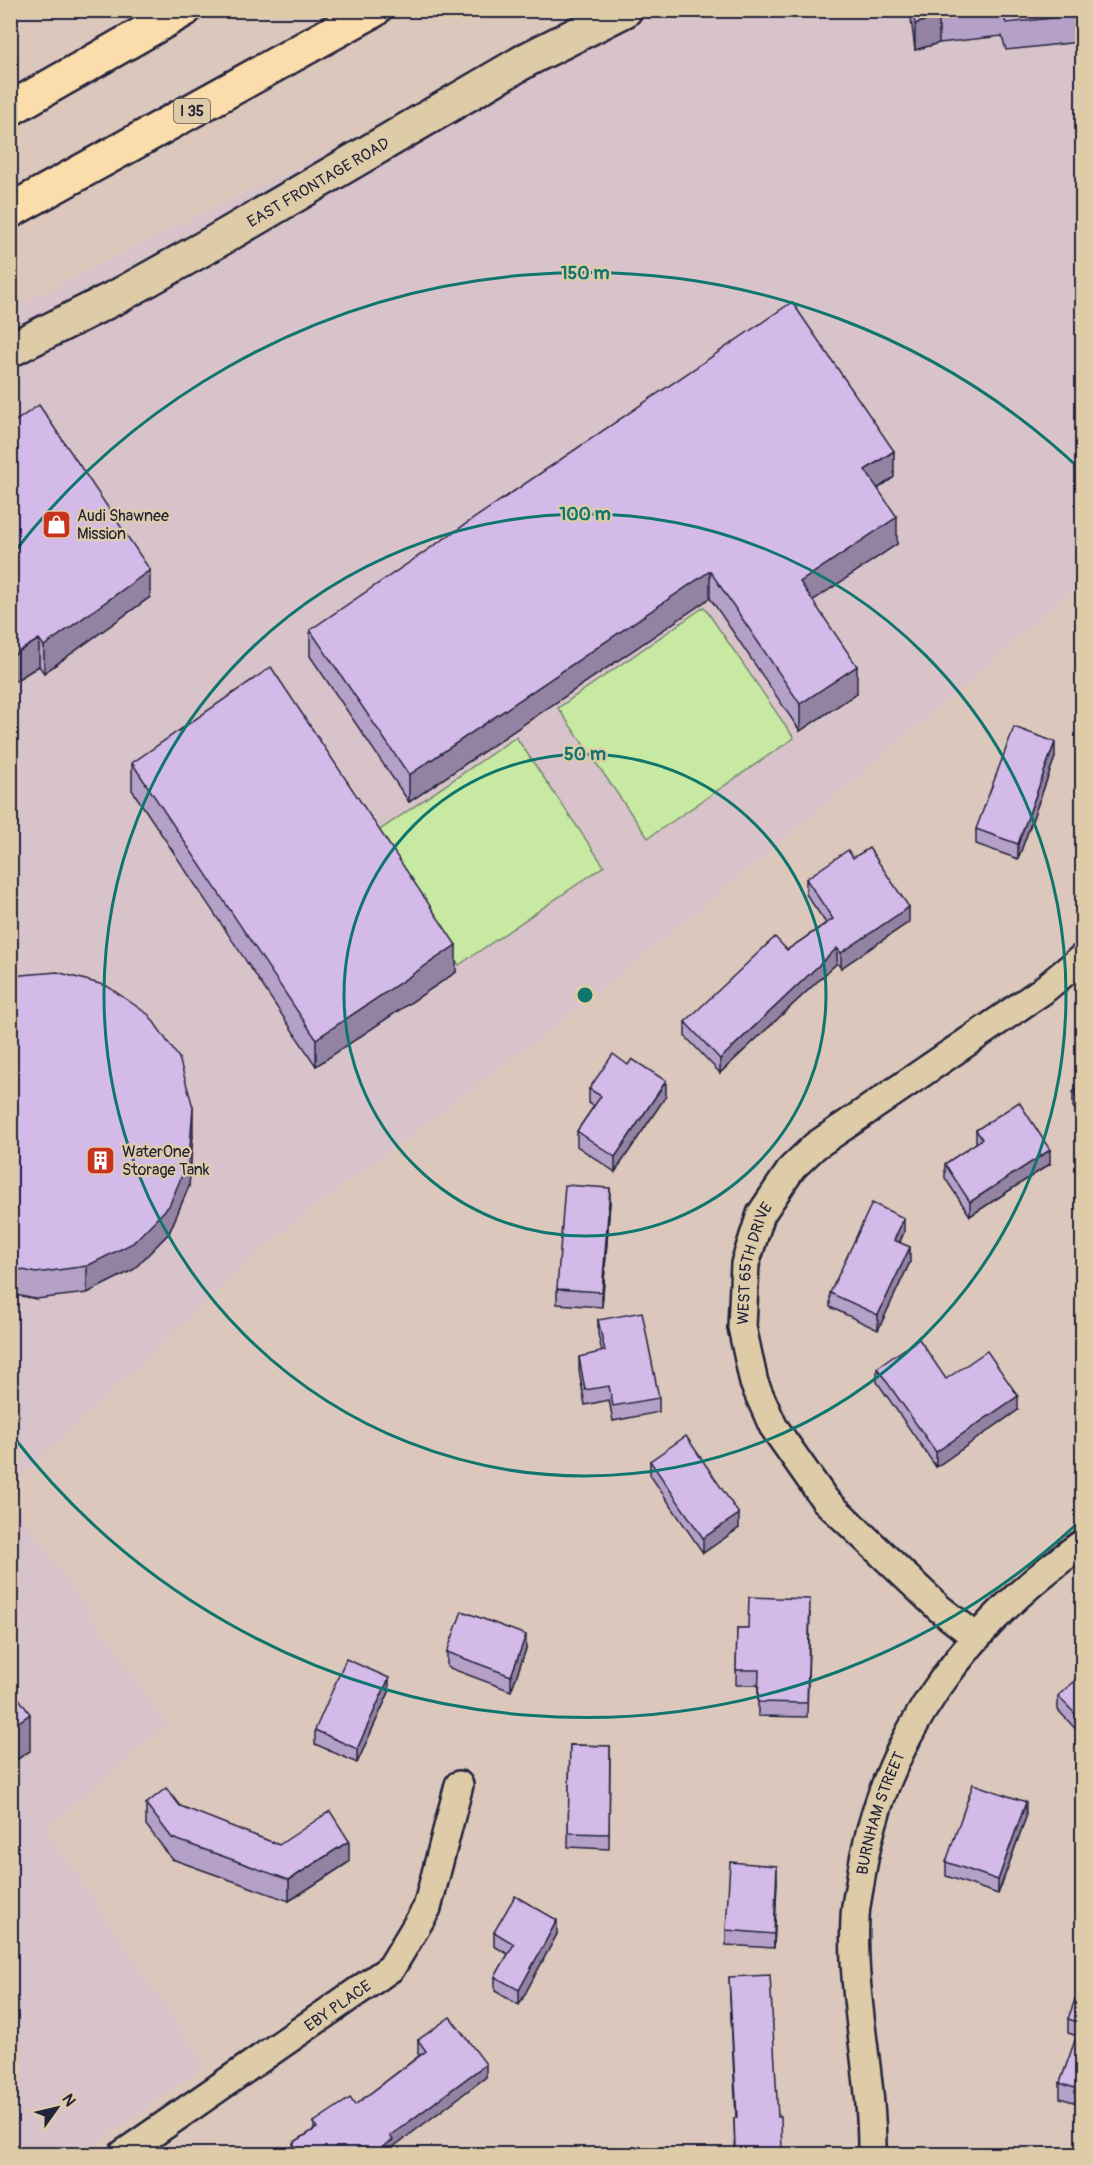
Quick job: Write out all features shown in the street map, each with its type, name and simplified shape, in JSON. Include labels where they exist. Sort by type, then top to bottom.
[{"type":"highway","points":[[10,109],[184,10]]},
{"type":"highway","name":"I 35","points":[[10,211],[374,10]]},
{"type":"street","name":"EAST FRONTAGE ROAD","points":[[10,350],[122,294],[528,59],[625,10]]},
{"type":"street","name":"WEST 65TH DRIVE","points":[[976,1637],[940,1609],[825,1500],[773,1426],[754,1383],[742,1327],[745,1264],[761,1214],[792,1168],[815,1146],[1042,991],[1083,958]]},
{"type":"street","name":"BURNHAM STREET","points":[[872,2154],[872,2118],[856,1981],[855,1918],[864,1852],[879,1798],[909,1731],[976,1637],[1010,1601],[1083,1544]]},
{"type":"street","name":"EBY PLACE","points":[[123,2154],[391,1968],[427,1908],[459,1785]]},
{"type":"shaded area","points":[[610,11],[1082,11],[1082,580],[993,661],[793,832],[569,1016],[271,1240],[11,1486],[11,309]]},
{"type":"shaded area","points":[[10,1498],[167,1724],[46,1829],[205,2065],[83,2154],[11,2154]]},
{"type":"green space","points":[[704,607],[794,738],[648,838],[558,708]]},
{"type":"green space","points":[[516,737],[604,866],[459,965],[371,836]]},
{"type":"building","points":[[913,10],[988,10],[939,16],[915,24]]},
{"type":"building","points":[[1002,10],[1078,10],[1079,15],[1006,23]]},
{"type":"building","points":[[792,302],[894,451],[865,470],[897,517],[800,582],[857,666],[800,704],[710,571],[409,775],[310,630]]},
{"type":"building","name":"Audi Shawnee Mission","points":[[39,405],[150,570],[44,646],[39,639],[10,657],[10,425]]},
{"type":"building","points":[[271,667],[456,945],[316,1039],[132,763]]},
{"type":"building","points":[[1014,727],[1055,742],[1018,844],[976,829]]},
{"type":"building","points":[[869,848],[909,907],[841,953],[837,948],[720,1059],[685,1022],[775,937],[787,950],[833,919],[806,879],[848,850],[853,858]]},
{"type":"building","name":"WaterOne Storage Tank","points":[[57,972],[107,986],[149,1015],[179,1058],[193,1107],[189,1159],[169,1206],[133,1243],[87,1266],[36,1273],[10,1267],[10,976]]},
{"type":"building","points":[[613,1054],[628,1065],[632,1059],[666,1081],[615,1157],[577,1131],[601,1096],[589,1089]]},
{"type":"building","points":[[1083,1084],[1083,1104],[1073,1092]]},
{"type":"building","points":[[1019,1102],[1050,1150],[970,1202],[945,1164],[982,1139],[976,1130]]},
{"type":"building","points":[[565,1185],[610,1188],[602,1292],[557,1289]]},
{"type":"building","points":[[872,1203],[904,1218],[894,1240],[910,1247],[878,1315],[830,1293]]},
{"type":"building","points":[[1083,1310],[1083,1324],[1077,1313]]},
{"type":"building","points":[[642,1312],[659,1398],[613,1406],[609,1386],[585,1390],[579,1357],[605,1351],[598,1320]]},
{"type":"building","points":[[919,1339],[946,1379],[987,1351],[1018,1396],[936,1452],[877,1368]]},
{"type":"building","points":[[686,1436],[739,1514],[703,1538],[650,1461]]},
{"type":"building","points":[[749,1597],[810,1599],[807,1703],[758,1702],[759,1670],[736,1670],[737,1628],[748,1628]]},
{"type":"building","points":[[462,1611],[526,1635],[511,1676],[447,1652]]},
{"type":"building","points":[[346,1659],[389,1678],[357,1749],[315,1730]]},
{"type":"building","points":[[1083,1673],[1083,1722],[1058,1696]]},
{"type":"building","points":[[10,1686],[30,1714],[10,1728]]},
{"type":"building","points":[[570,1745],[610,1746],[609,1834],[568,1833]]},
{"type":"building","points":[[973,1784],[1026,1802],[998,1880],[946,1862]]},
{"type":"building","points":[[166,1788],[180,1806],[279,1845],[330,1811],[349,1841],[289,1880],[172,1838],[146,1804]]},
{"type":"building","points":[[730,1862],[777,1866],[774,1934],[726,1930]]},
{"type":"building","points":[[515,1896],[557,1920],[519,1990],[495,1977],[514,1944],[494,1932]]},
{"type":"building","points":[[770,1975],[782,2154],[713,2154],[712,2150],[735,2150],[734,2118],[737,2118],[729,1977]]},
{"type":"building","points":[[1079,1988],[1083,1990],[1083,2091],[1060,2083],[1081,2023],[1068,2019]]},
{"type":"building","points":[[450,2017],[486,2064],[390,2136],[393,2140],[375,2154],[331,2154],[329,2151],[323,2154],[301,2154],[293,2143],[317,2128],[314,2122],[350,2098],[355,2105],[426,2051],[418,2040]]},
{"type":"place","name":"Audi Shawnee Mission","points":[[56,524]]},
{"type":"place","name":"WaterOne Storage Tank","points":[[101,1160]]}]
